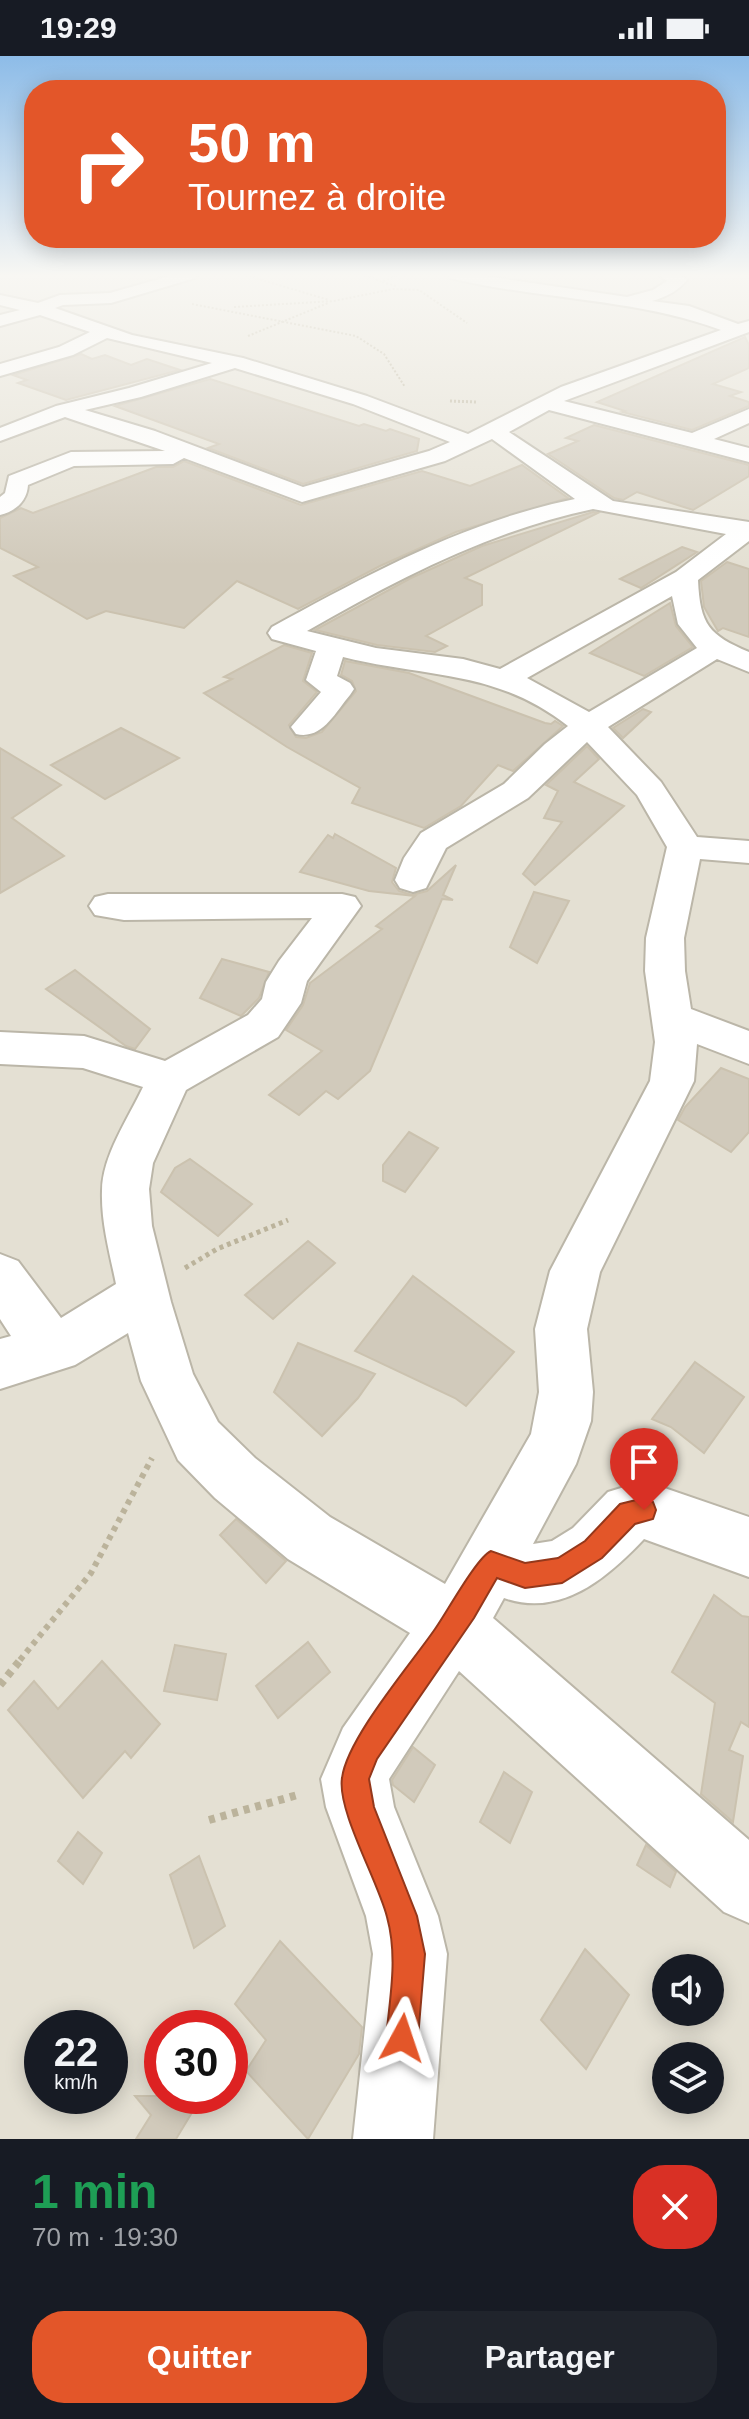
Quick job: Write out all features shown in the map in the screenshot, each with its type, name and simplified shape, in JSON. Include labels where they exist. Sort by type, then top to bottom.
[{"type":"street","points":[[3,432],[63,410],[202,372]]},
{"type":"street","points":[[269,372],[360,400],[468,442]]},
{"type":"street","points":[[63,410],[203,456],[302,495],[437,456],[494,431],[568,391],[620,372]]},
{"type":"street","points":[[546,403],[749,455]]},
{"type":"street","points":[[694,440],[749,415]]},
{"type":"street","points":[[494,431],[595,502],[627,512],[748,530]]},
{"type":"street","points":[[3,432],[71,459]]},
{"type":"street","points":[[0,508],[16,496],[17,481],[71,459],[203,456]]},
{"type":"street","points":[[393,2139],[410,1954],[402,1916],[360,1807],[355,1779],[366,1751],[491,1563],[556,1445],[563,1421],[566,1392],[561,1329],[575,1271],[672,1081],[675,1019],[667,986],[665,938],[685,847],[657,794],[567,712],[503,679],[480,671],[408,662],[282,633],[413,561],[527,519],[595,502]]},
{"type":"street","points":[[503,679],[685,578],[748,530]]},
{"type":"street","points":[[685,578],[686,616],[698,632],[716,648],[749,663]]},
{"type":"street","points":[[307,727],[339,689],[321,680],[332,645]]},
{"type":"street","points":[[413,880],[433,841],[516,791],[556,751],[587,727],[716,648]]},
{"type":"street","points":[[685,847],[749,852]]},
{"type":"street","points":[[108,906],[342,906],[293,971],[275,1015],[263,1026],[169,1079],[130,1163],[125,1189],[128,1226],[143,1294],[168,1381],[198,1441],[235,1478],[309,1538],[453,1624],[749,1887]]},
{"type":"street","points":[[675,1019],[749,1048]]},
{"type":"street","points":[[0,1048],[84,1052],[169,1079]]},
{"type":"street","points":[[0,1276],[32,1324],[56,1348]]},
{"type":"street","points":[[0,1364],[56,1348],[143,1294]]},
{"type":"street","points":[[491,1563],[525,1575],[562,1570],[594,1549],[629,1513],[644,1510],[749,1547]]},
{"type":"path","points":[[400,372],[412,397]]},
{"type":"path","points":[[441,400],[471,403],[485,400]]},
{"type":"path","points":[[143,1294],[217,1249],[288,1220]]},
{"type":"path","points":[[0,1685],[91,1573],[180,1404]]},
{"type":"path","points":[[209,1820],[355,1779]]},
{"type":"shaded area","points":[[0,372],[749,372],[749,2139],[0,2139]]},
{"type":"building","points":[[22,372],[172,372],[66,400],[18,383],[27,380],[13,375]]},
{"type":"building","points":[[665,372],[740,372],[713,384],[741,392],[730,396],[749,402],[749,406],[692,430],[622,412],[625,411],[597,402]]},
{"type":"building","points":[[210,379],[359,426],[364,424],[386,431],[390,429],[419,439],[417,451],[303,484],[208,448],[219,444],[115,406]]},
{"type":"building","points":[[594,425],[749,465],[749,476],[693,510],[637,492],[623,500],[614,498],[548,454],[578,441],[566,438]]},
{"type":"building","points":[[184,461],[301,505],[422,471],[470,486],[522,465],[568,498],[456,532],[380,566],[298,609],[237,581],[184,628],[106,611],[87,619],[14,576],[38,567],[0,548],[0,518],[21,508],[33,513],[156,467],[173,467]]},
{"type":"building","points":[[598,513],[465,578],[482,585],[482,605],[426,636],[447,646],[435,652],[377,645],[315,630],[411,578],[482,546]]},
{"type":"building","points":[[682,547],[697,552],[641,588],[620,579]]},
{"type":"building","points":[[727,562],[749,569],[749,637],[723,628],[718,631],[704,607],[701,581]]},
{"type":"building","points":[[670,603],[676,626],[693,647],[644,676],[590,653]]},
{"type":"building","points":[[284,645],[312,653],[303,681],[317,692],[289,725],[296,737],[306,738],[322,732],[356,691],[352,681],[341,675],[345,661],[409,673],[545,723],[555,721],[563,726],[513,771],[498,765],[461,806],[424,828],[352,803],[360,788],[287,747],[204,693],[232,679],[224,677]]},
{"type":"building","points":[[643,709],[651,712],[623,738],[613,728]]},
{"type":"building","points":[[121,728],[179,758],[105,799],[51,765]]},
{"type":"building","points":[[587,746],[599,759],[574,782],[624,806],[535,885],[523,874],[562,822],[544,818],[558,791],[546,785]]},
{"type":"building","points":[[0,748],[61,785],[12,818],[64,856],[0,893]]},
{"type":"building","points":[[335,834],[396,868],[392,882],[399,891],[412,895],[427,891],[456,865],[443,895],[453,900],[442,899],[370,1071],[338,1099],[326,1091],[299,1115],[269,1095],[322,1051],[286,1030],[303,1005],[310,983],[382,929],[376,926],[415,896],[369,891],[300,872],[328,835],[333,838]]},
{"type":"building","points":[[534,892],[569,901],[537,963],[510,947]]},
{"type":"building","points":[[222,959],[269,972],[259,998],[241,1016],[200,998]]},
{"type":"building","points":[[75,970],[150,1029],[135,1049],[126,1046],[46,989]]},
{"type":"building","points":[[721,1068],[749,1079],[749,1132],[731,1152],[678,1120],[685,1107]]},
{"type":"building","points":[[409,1132],[438,1148],[405,1192],[383,1181],[383,1165]]},
{"type":"building","points":[[190,1159],[252,1204],[218,1236],[161,1192],[175,1168]]},
{"type":"building","points":[[308,1241],[335,1263],[273,1319],[245,1295]]},
{"type":"building","points":[[413,1276],[514,1352],[466,1406],[355,1351]]},
{"type":"building","points":[[298,1343],[375,1374],[358,1398],[322,1436],[274,1392]]},
{"type":"building","points":[[695,1362],[744,1397],[704,1453],[671,1427],[652,1419]]},
{"type":"building","points":[[236,1519],[286,1561],[266,1583],[220,1535]]},
{"type":"building","points":[[714,1595],[742,1616],[749,1617],[749,1727],[741,1722],[729,1750],[743,1756],[733,1822],[701,1794],[715,1703],[672,1672]]},
{"type":"building","points":[[308,1642],[330,1672],[278,1718],[256,1686]]},
{"type":"building","points":[[175,1645],[226,1654],[217,1700],[164,1691]]},
{"type":"building","points":[[102,1661],[160,1724],[131,1758],[125,1751],[83,1798],[8,1710],[34,1681],[58,1709]]},
{"type":"building","points":[[413,1747],[435,1765],[414,1802],[393,1785],[392,1780]]},
{"type":"building","points":[[504,1772],[532,1792],[510,1843],[480,1822]]},
{"type":"building","points":[[78,1832],[102,1853],[83,1884],[58,1861]]},
{"type":"building","points":[[646,1845],[676,1872],[670,1887],[637,1865]]},
{"type":"building","points":[[199,1856],[225,1926],[194,1948],[170,1875]]},
{"type":"building","points":[[280,1941],[362,2027],[359,2054],[308,2139],[248,2073],[248,2068],[266,2040],[248,2019],[248,2010],[240,2010],[235,2004]]},
{"type":"building","points":[[585,1949],[629,1995],[586,2069],[541,2020]]},
{"type":"building","points":[[135,2096],[144,2096],[144,2107]]},
{"type":"building","points":[[191,2114],[176,2139],[136,2139],[151,2115]]},
{"type":"route","points":[[402,2038],[410,1954],[402,1916],[360,1807],[355,1779],[366,1751],[465,1609],[491,1563],[525,1575],[562,1570],[594,1549],[629,1513],[644,1510]]}]
